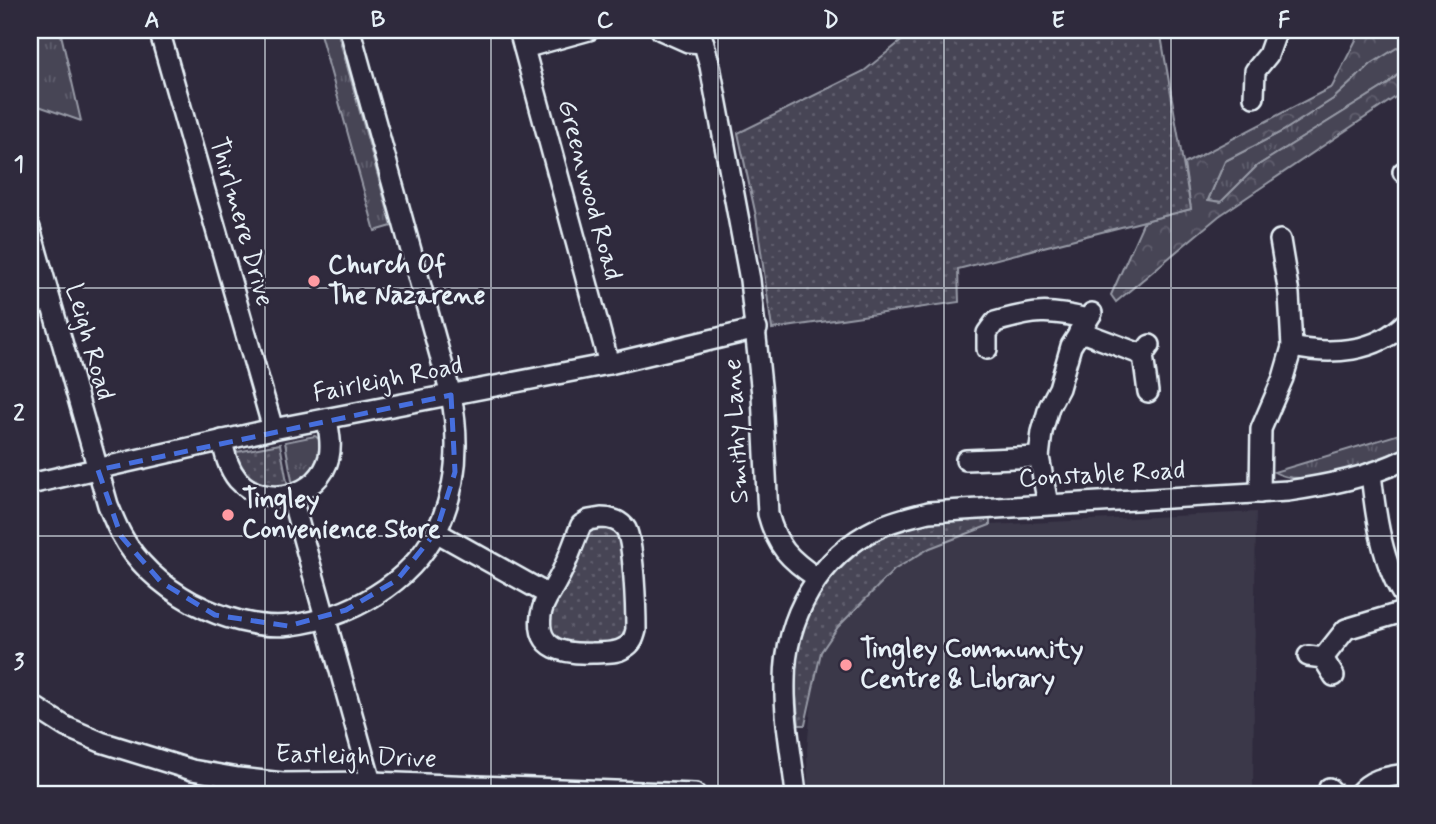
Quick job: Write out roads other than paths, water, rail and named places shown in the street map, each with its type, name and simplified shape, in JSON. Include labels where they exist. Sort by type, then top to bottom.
[{"type":"street","name":"Thirlmere Drive","points":[[159,30],[273,429]]},
{"type":"street","points":[[350,30],[452,395]]},
{"type":"street","points":[[521,39],[589,30]]},
{"type":"street","name":"Smithy Lane","points":[[662,30],[688,42],[702,36],[726,147],[757,329],[768,514],[773,533],[782,550],[817,578]]},
{"type":"street","points":[[1254,97],[1250,65],[1268,55],[1277,30]]},
{"type":"street","name":"Greenwood Road","points":[[521,39],[609,364]]},
{"type":"street","name":"Leigh Road","points":[[30,229],[108,505],[121,536],[154,575],[177,593],[215,615],[249,623],[288,626],[326,619],[376,596],[397,580],[436,532],[447,504],[456,472],[457,439],[452,395]]},
{"type":"street","points":[[1261,493],[1261,429],[1283,378],[1292,347],[1289,294],[1280,240]]},
{"type":"street","points":[[30,305],[50,300]]},
{"type":"street","points":[[987,349],[987,333],[995,322],[1037,312],[1057,311],[1086,321],[1147,350],[1148,392]]},
{"type":"street","points":[[1048,504],[1040,457],[1042,432],[1071,346],[1086,321]]},
{"type":"street","points":[[1292,347],[1316,352],[1348,350],[1376,344],[1406,322]]},
{"type":"street","name":"Fairleigh Road","points":[[30,484],[273,429],[609,364],[757,329]]},
{"type":"street","points":[[222,440],[231,471],[251,491],[263,495],[291,495],[305,489],[317,479],[329,458],[331,441],[327,419]]},
{"type":"street","points":[[966,460],[1040,457]]},
{"type":"street","name":"Constable Road","points":[[817,578],[836,557],[876,528],[929,512],[1261,493],[1323,486],[1371,473],[1406,458]]},
{"type":"street","points":[[1371,473],[1376,520],[1389,562],[1406,599]]},
{"type":"street","points":[[291,495],[373,788]]},
{"type":"street","points":[[601,517],[620,522],[629,539],[636,619],[633,640],[626,648],[615,652],[562,652],[552,646],[543,635],[541,616],[547,594],[557,582],[581,525],[601,517]]},
{"type":"street","points":[[436,532],[547,594]]},
{"type":"street","points":[[796,794],[785,705],[787,653],[799,611],[817,578]]},
{"type":"street","points":[[1334,677],[1316,657],[1346,629],[1406,611]]},
{"type":"street","name":"Eastleigh Drive","points":[[30,704],[66,727],[101,742],[192,770],[238,778],[373,788],[695,794]]},
{"type":"street","points":[[1358,794],[1367,783],[1379,778],[1406,774]]},
{"type":"place","name":"Church Of The Nazarene","points":[[314,281]]},
{"type":"place","name":"Tingley Convenience Store","points":[[228,515]]},
{"type":"place","name":"Tingley Community Centre & Library","points":[[846,665]]}]
